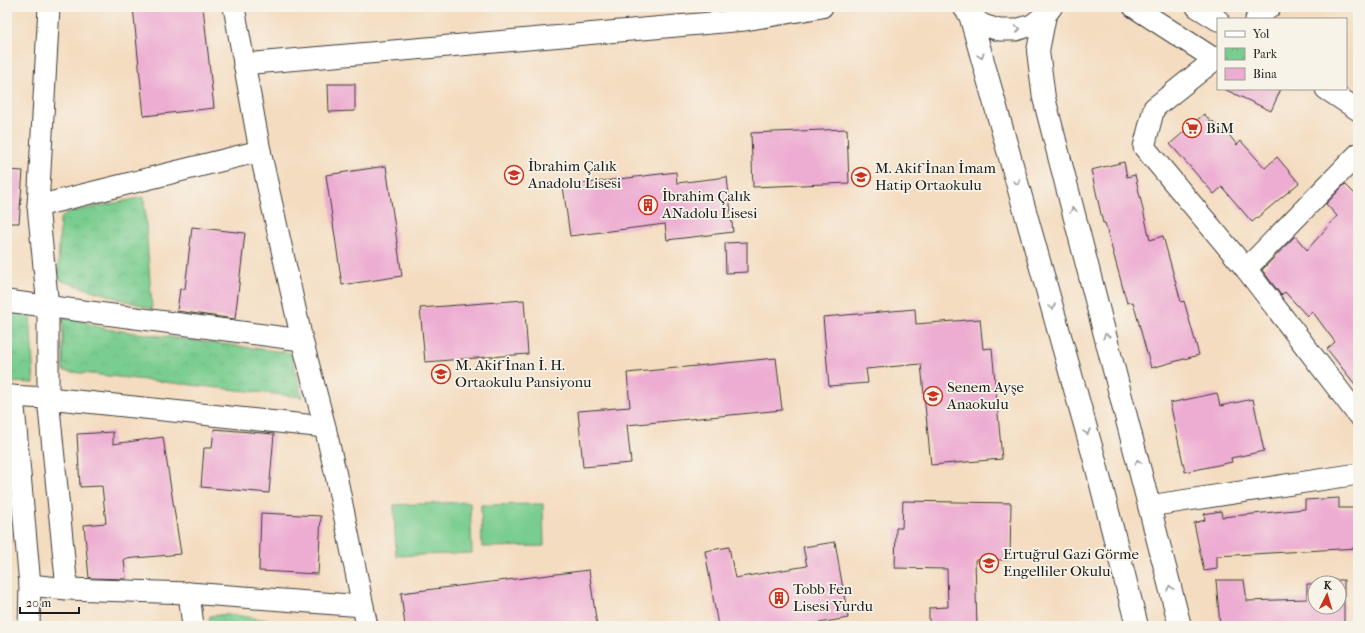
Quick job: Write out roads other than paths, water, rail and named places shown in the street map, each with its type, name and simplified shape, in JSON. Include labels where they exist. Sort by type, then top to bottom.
[{"type":"main road","points":[[967,11],[1094,457],[1137,626]]},
{"type":"main road","points":[[1048,11],[1038,51],[1044,98],[1180,626]]},
{"type":"street","points":[[49,7],[38,206],[48,307],[48,398],[68,589]]},
{"type":"street","points":[[30,585],[68,589],[189,593],[365,616],[337,480],[325,427],[302,340],[260,151],[234,7]]},
{"type":"street","points":[[244,64],[743,13],[822,7]]},
{"type":"street","points":[[1134,7],[1217,58],[1154,108],[1144,147],[1246,269],[1357,413]]},
{"type":"street","points":[[1197,7],[1217,19]]},
{"type":"street","points":[[1257,18],[1270,7]]},
{"type":"street","points":[[967,11],[983,25],[999,30],[1016,30],[1032,25],[1048,11]]},
{"type":"street","points":[[1328,90],[1358,110]]},
{"type":"street","points":[[38,206],[260,151]]},
{"type":"street","points":[[1246,269],[1358,154]]},
{"type":"street","points":[[7,301],[302,340]]},
{"type":"street","points":[[29,626],[30,585],[10,396],[48,398],[325,427]]},
{"type":"street","points":[[1149,506],[1358,474]]},
{"type":"street","points":[[189,593],[192,626]]},
{"type":"place","name":"BiM","points":[[1192,128]]},
{"type":"place","name":"İbrahim Çalık Anadolu Lisesi","points":[[514,175]]},
{"type":"place","name":"M. Akif İnan İmam Hatip Ortaokulu","points":[[861,177]]},
{"type":"place","name":"İbrahim Çalık ANadolu Lisesi","points":[[648,205]]},
{"type":"place","name":"M. Akif İnan İ. H. Ortaokulu Pansiyonu","points":[[441,374]]},
{"type":"place","name":"Senem Ayşe Anaokulu","points":[[933,396]]},
{"type":"place","name":"Ertuğrul Gazi Görme Engelliler Okulu","points":[[989,563]]},
{"type":"place","name":"Tobb Fen Lisesi Yurdu","points":[[779,598]]}]
